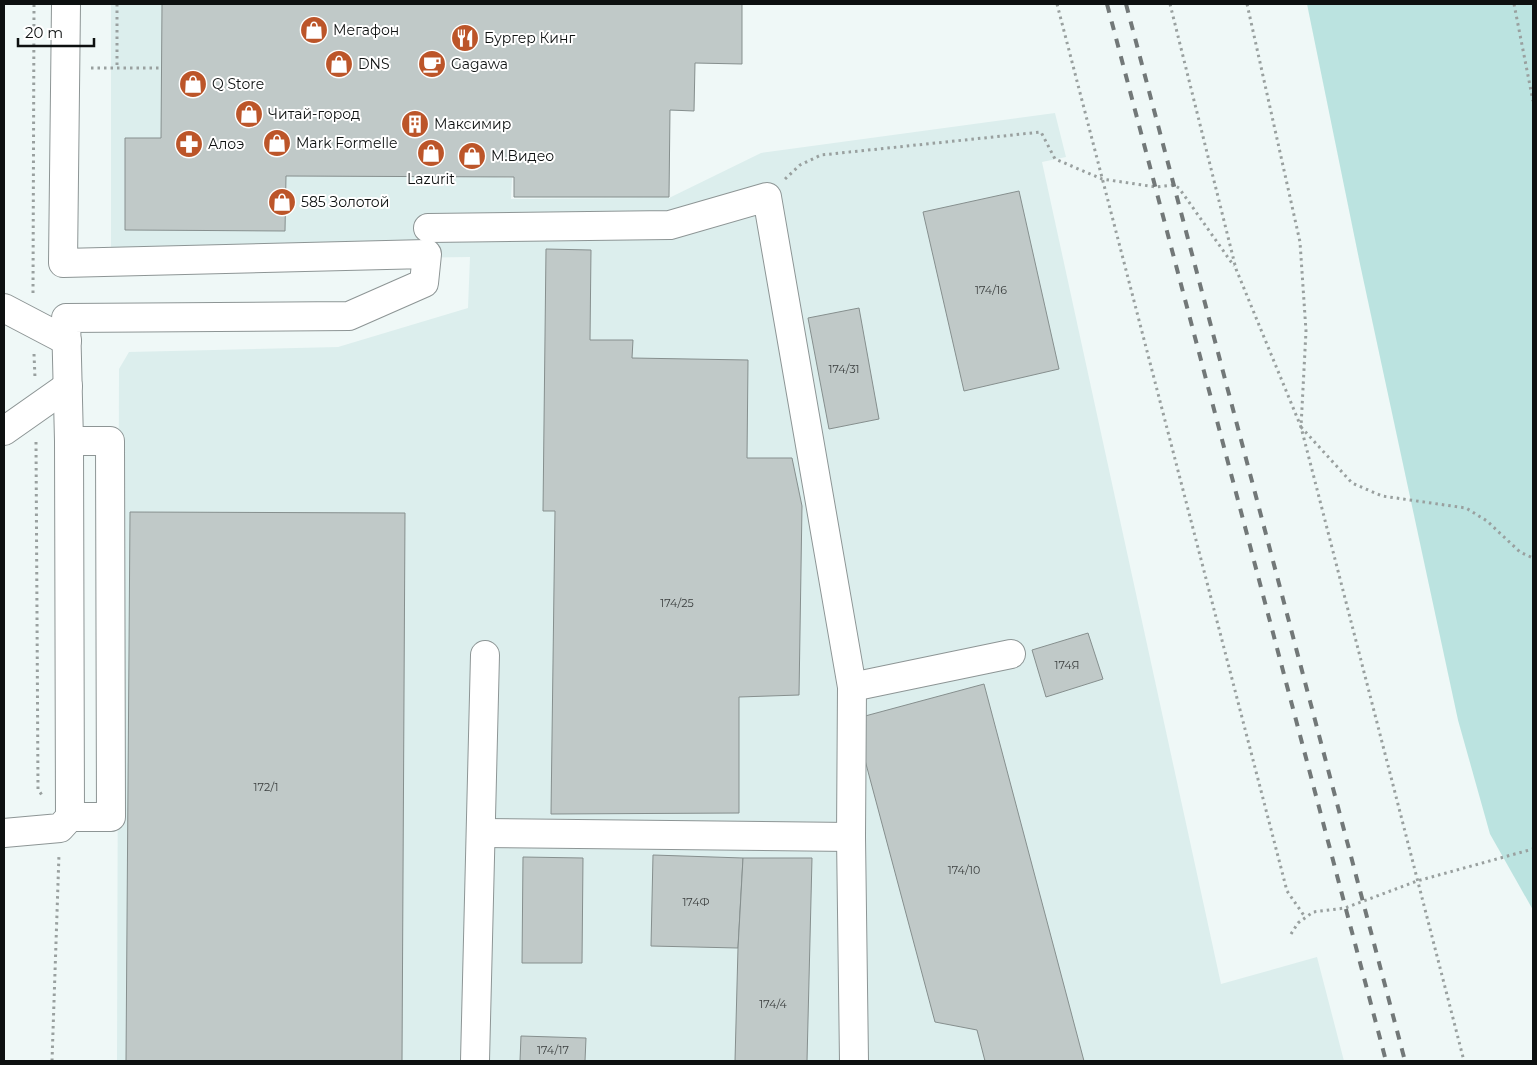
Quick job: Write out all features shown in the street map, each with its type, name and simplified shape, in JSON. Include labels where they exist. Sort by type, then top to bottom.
[{"type":"lane","points":[[4,833],[60,828],[70,817],[69,441],[66,318],[349,316],[424,283],[427,254],[63,263],[66,4]]},
{"type":"lane","points":[[428,228],[670,225],[767,197],[852,687],[854,1061]]},
{"type":"lane","points":[[4,308],[67,341]]},
{"type":"lane","points":[[4,431],[68,386]]},
{"type":"lane","points":[[69,441],[110,441],[111,807],[111,817],[70,817]]},
{"type":"lane","points":[[852,687],[1011,654]]},
{"type":"lane","points":[[475,1061],[485,655]]},
{"type":"lane","points":[[481,833],[852,837]]},
{"type":"path","points":[[34,4],[34,63],[64,67],[161,68]]},
{"type":"path","points":[[117,4],[117,68]]},
{"type":"path","points":[[1057,4],[1287,891],[1305,917]]},
{"type":"path","points":[[1170,4],[1236,269],[1301,427],[1464,1061]]},
{"type":"path","points":[[1247,4],[1300,242],[1306,330],[1301,427],[1352,483],[1382,496],[1466,508],[1488,521],[1520,552],[1533,558]]},
{"type":"path","points":[[1514,4],[1533,101]]},
{"type":"path","points":[[767,197],[800,165],[821,155],[1041,132],[1056,159],[1102,179],[1156,187],[1174,185],[1179,188],[1236,269]]},
{"type":"path","points":[[1291,934],[1298,923],[1312,912],[1346,908],[1417,882],[1533,849]]},
{"type":"shaded area","points":[[111,4],[742,4],[742,64],[695,63],[694,111],[670,111],[669,198],[761,153],[1055,113],[1066,157],[1042,162],[1221,984],[1317,957],[1344,1061],[117,1061],[119,369],[129,352],[338,347],[468,308],[470,257],[111,262]],"holes":[[[493,177],[514,177],[514,197],[662,198],[511,199],[512,178]]]},
{"type":"shaded area","points":[[1307,4],[1533,4],[1533,910],[1490,834],[1458,720],[1360,264]]},
{"type":"building","name":"Максимир","points":[[162,4],[742,4],[742,64],[695,63],[694,111],[670,110],[669,197],[514,197],[514,177],[286,176],[285,231],[125,230],[125,138],[161,138]]},
{"type":"building","points":[[1019,191],[1059,369],[964,391],[923,212]]},
{"type":"building","points":[[546,249],[591,250],[590,340],[633,340],[632,358],[748,360],[747,458],[792,458],[802,506],[799,695],[739,697],[739,813],[551,814],[555,511],[543,511]]},
{"type":"building","points":[[859,308],[879,419],[829,429],[808,318]]},
{"type":"building","points":[[130,512],[405,513],[402,1061],[126,1061]]},
{"type":"building","points":[[1088,633],[1103,679],[1046,697],[1032,650]]},
{"type":"building","points":[[984,684],[1084,1061],[985,1061],[977,1030],[935,1022],[854,719]]},
{"type":"building","points":[[653,855],[743,858],[738,948],[651,946]]},
{"type":"building","points":[[523,857],[583,858],[582,963],[522,963]]},
{"type":"building","points":[[743,858],[812,858],[807,1061],[735,1061]]},
{"type":"building","points":[[521,1036],[586,1038],[585,1061],[520,1061]]},
{"type":"railway","points":[[1107,4],[1386,1061]]},
{"type":"railway","points":[[1126,4],[1405,1061]]},
{"type":"place","name":"Мегафон","points":[[314,30]]},
{"type":"place","name":"Бургер Кинг","points":[[465,38]]},
{"type":"place","name":"DNS","points":[[339,64]]},
{"type":"place","name":"Gagawa","points":[[432,64]]},
{"type":"place","name":"Q Store","points":[[193,84]]},
{"type":"place","name":"Читай-город","points":[[249,114]]},
{"type":"place","name":"Максимир","points":[[415,124]]},
{"type":"place","name":"Mark Formelle","points":[[277,143]]},
{"type":"place","name":"Алоэ","points":[[189,144]]},
{"type":"place","name":"Lazurit","points":[[431,153]]},
{"type":"place","name":"М.Видео","points":[[472,156]]},
{"type":"place","name":"585 Золотой","points":[[282,202]]}]
